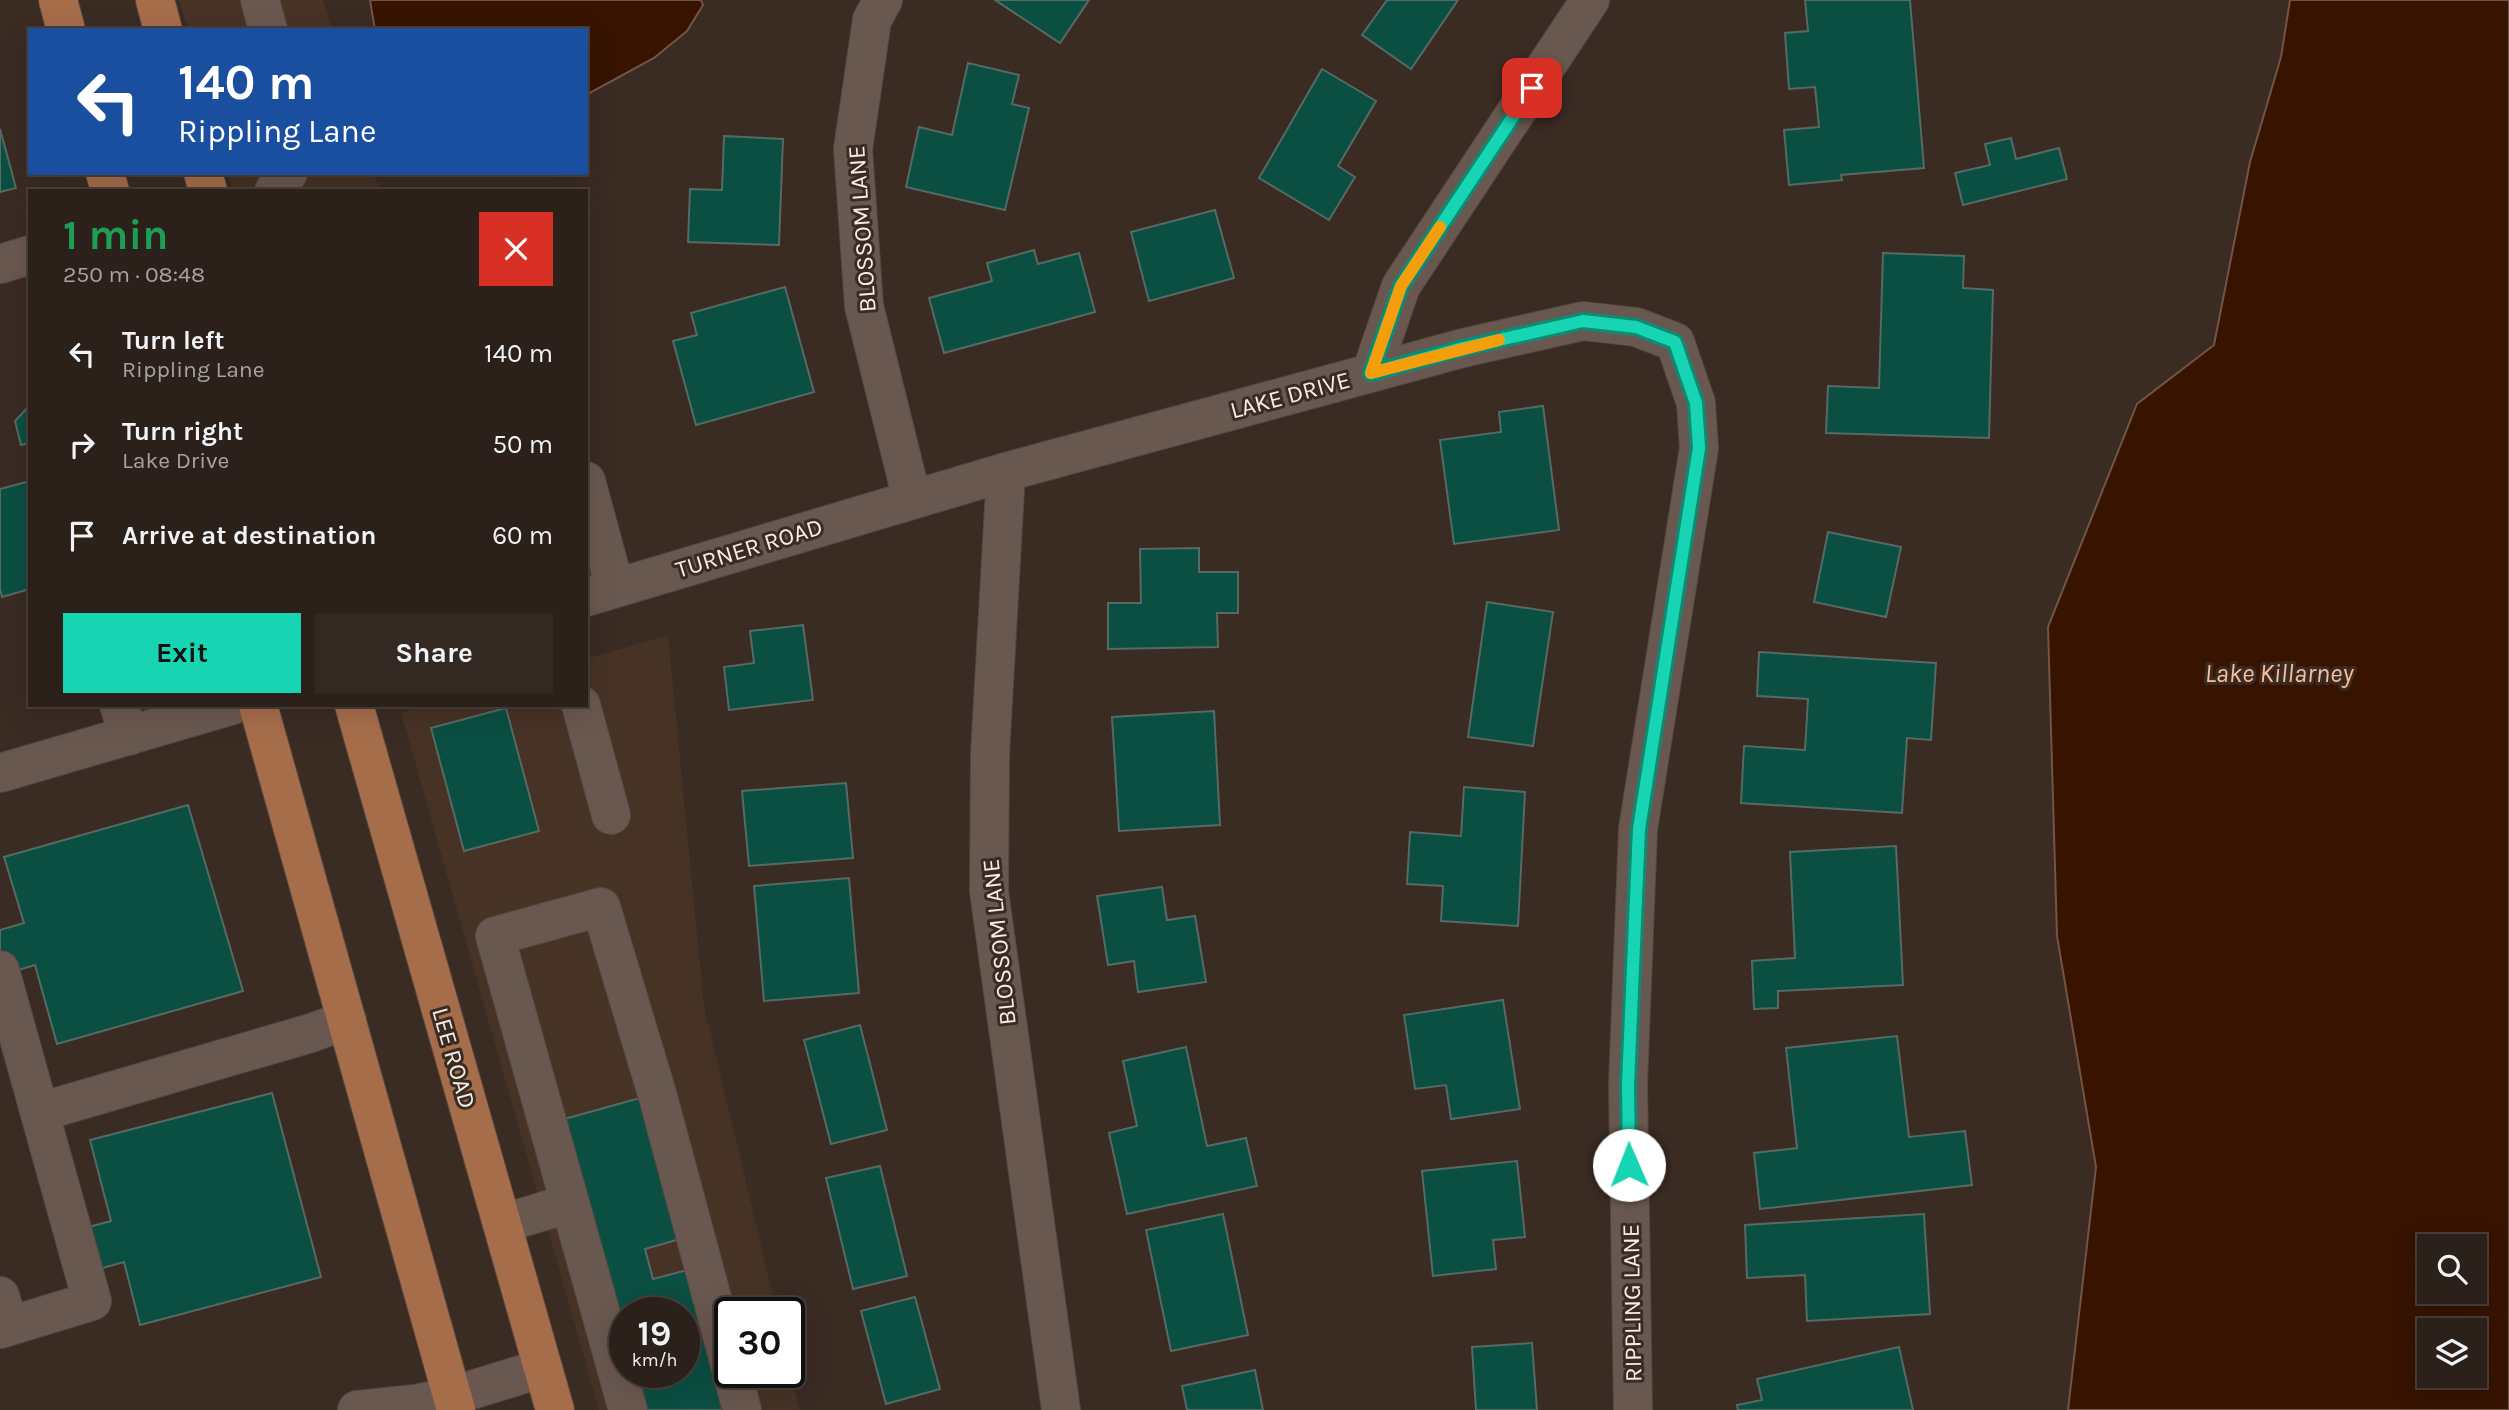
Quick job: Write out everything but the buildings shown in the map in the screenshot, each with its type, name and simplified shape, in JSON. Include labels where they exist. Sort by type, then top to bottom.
[{"type":"main road","points":[[58,0],[65,28]]},
{"type":"main road","points":[[155,0],[162,28]]},
{"type":"main road","points":[[259,707],[454,1403]]},
{"type":"main road","name":"LEE ROAD","points":[[355,707],[555,1410]]},
{"type":"street","points":[[260,0],[267,28]]},
{"type":"street","name":"BLOSSOM LANE","points":[[883,0],[873,20],[853,149],[864,306],[912,499]]},
{"type":"street","name":"LAKE DRIVE","points":[[912,499],[1371,373],[1401,286],[1590,0]]},
{"type":"street","points":[[276,189],[286,175]]},
{"type":"street","points":[[0,264],[28,256]]},
{"type":"street","name":"RIPPLING LANE","points":[[1371,373],[1463,348],[1583,321],[1636,327],[1675,342],[1696,403],[1699,448],[1639,829],[1628,1084],[1633,1410]]},
{"type":"street","name":"BLOSSOM LANE","points":[[1006,472],[990,754],[989,891],[1061,1410]]},
{"type":"street","points":[[588,496],[601,593]]},
{"type":"street","name":"TURNER ROAD","points":[[601,593],[912,499]]},
{"type":"street","points":[[0,773],[124,721],[219,707]]},
{"type":"street","points":[[582,707],[611,815]]},
{"type":"street","points":[[628,1410],[495,936],[601,907],[658,1097],[714,1305]]},
{"type":"street","points":[[0,970],[92,1301],[3,1317]]},
{"type":"street","points":[[40,1112],[311,1033],[347,1020]]},
{"type":"street","points":[[502,1224],[570,1203]]},
{"type":"street","points":[[357,1410],[454,1403],[543,1368]]},
{"type":"street","points":[[736,1388],[742,1410]]},
{"type":"shaded area","points":[[179,0],[323,0],[331,28],[187,28]]},
{"type":"shaded area","points":[[229,175],[375,175],[379,189],[232,189]]},
{"type":"shaded area","points":[[668,635],[704,1006],[773,1297],[714,1297],[714,1388],[794,1388],[800,1410],[599,1410],[401,713],[422,707],[588,707],[588,658]]},
{"type":"water","points":[[370,0],[701,0],[703,5],[687,31],[654,58],[588,94],[588,28],[375,28]]},
{"type":"water","name":"Lake Killarney","points":[[2290,0],[2509,0],[2509,1410],[2068,1410],[2096,1167],[2057,936],[2048,627],[2137,404],[2214,345],[2250,162],[2281,57]]},
{"type":"slow traffic","points":[[1440,227],[1401,286],[1371,373],[1499,340]]},
{"type":"route","points":[[1532,88],[1401,286],[1371,373],[1463,348],[1583,321],[1636,327],[1675,342],[1696,403],[1699,448],[1639,829],[1628,1084],[1629,1165]]}]
